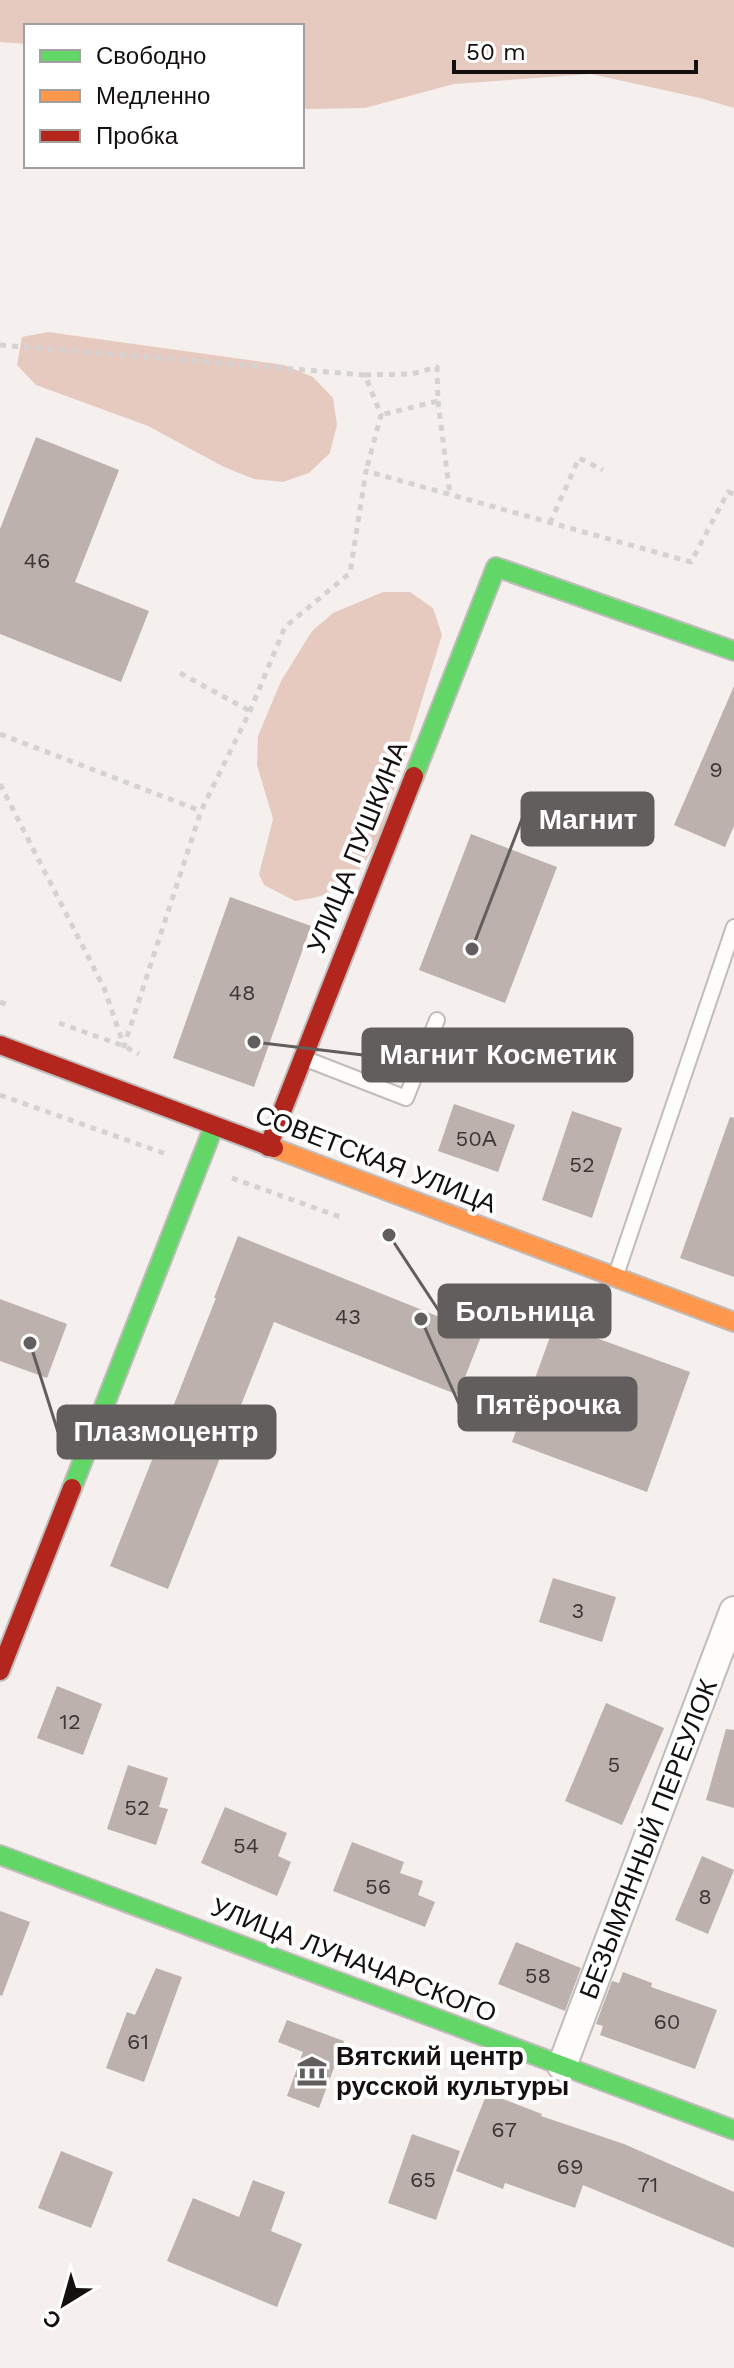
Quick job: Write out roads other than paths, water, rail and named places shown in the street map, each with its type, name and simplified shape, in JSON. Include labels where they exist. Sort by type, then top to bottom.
[{"type":"street","name":"УЛИЦА ПУШКИНА","points":[[268,1147],[496,567],[734,651]]},
{"type":"street","name":"СОВЕТСКАЯ УЛИЦА","points":[[0,1045],[734,1322]]},
{"type":"street","points":[[0,1671],[214,1126]]},
{"type":"street","name":"БЕЗЫМЯННЫЙ ПЕРЕУЛОК","points":[[562,2066],[734,1611]]},
{"type":"street","name":"УЛИЦА ЛУНАЧАРСКОГО","points":[[0,1855],[734,2130]]},
{"type":"lane","points":[[615,1277],[734,927]]},
{"type":"lane","points":[[302,1058],[406,1098],[437,1020]]},
{"type":"place","name":"Магнит","points":[[472,949]]},
{"type":"place","name":"Магнит Косметик","points":[[254,1042]]},
{"type":"place","name":"Больница","points":[[389,1235]]},
{"type":"place","name":"Пятёрочка","points":[[421,1319]]},
{"type":"place","name":"Плазмоцентр","points":[[30,1343]]},
{"type":"place","name":"Вятский центр русской культуры","points":[[312,2071]]}]
